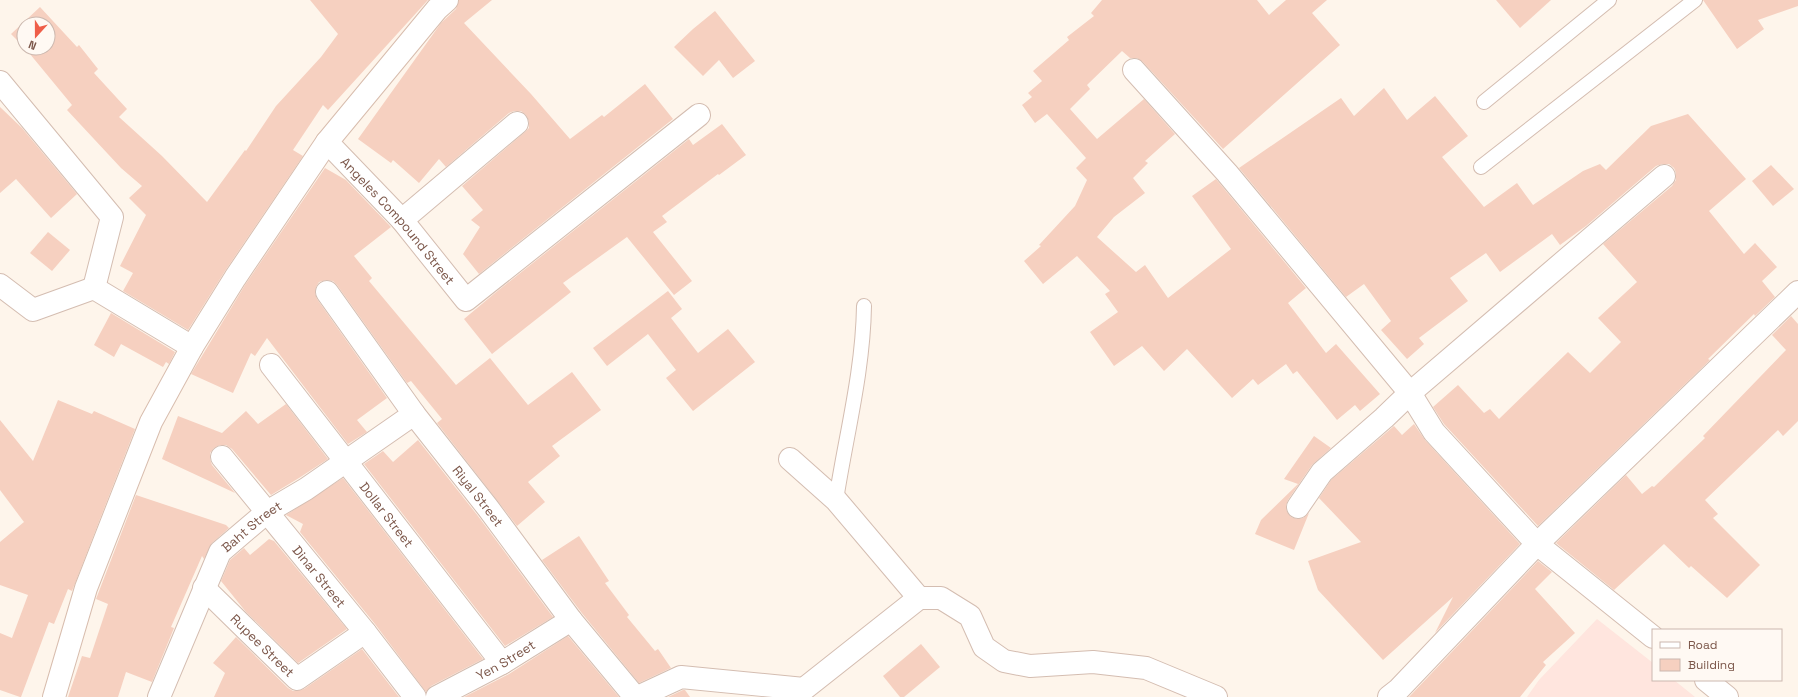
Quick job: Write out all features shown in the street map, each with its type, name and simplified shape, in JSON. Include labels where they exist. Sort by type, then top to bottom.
[{"type":"street","points":[[54,697],[86,588],[151,422],[192,347],[235,278],[327,142],[437,9],[447,0]]},
{"type":"street","points":[[1134,70],[1227,173],[1410,393],[1434,432],[1537,544],[1652,636]]},
{"type":"street","points":[[0,82],[112,217],[94,288]]},
{"type":"street","name":"Angeles Compound Street","points":[[327,142],[402,220],[466,300],[699,115]]},
{"type":"street","points":[[402,220],[517,123]]},
{"type":"street","points":[[1298,507],[1322,472],[1384,418],[1410,393],[1664,176]]},
{"type":"street","points":[[0,285],[33,310],[94,288]]},
{"type":"street","points":[[94,288],[192,347]]},
{"type":"street","name":"Riyal Street","points":[[327,292],[414,414],[488,508],[571,620],[635,697]]},
{"type":"street","points":[[1389,697],[1398,690],[1537,544],[1798,292]]},
{"type":"street","name":"Dollar Street","points":[[271,365],[502,663]]},
{"type":"street","name":"Baht Street","points":[[159,697],[220,552],[267,512],[306,489],[414,414]]},
{"type":"street","name":"Dinar Street","points":[[222,457],[365,632],[415,697]]},
{"type":"street","points":[[790,459],[836,500],[919,598]]},
{"type":"street","name":"Rupee Street","points":[[204,588],[297,679],[365,632]]},
{"type":"street","points":[[638,697],[681,677],[804,689],[919,598],[941,598],[966,613],[970,616],[984,647],[1004,661],[1030,666],[1093,662],[1146,668],[1216,697]]},
{"type":"street","name":"Yen Street","points":[[437,697],[502,663],[571,620]]},
{"type":"street","points":[[1707,681],[1727,697]]},
{"type":"lane","points":[[1484,102],[1609,0]]},
{"type":"lane","points":[[1481,167],[1695,0]]},
{"type":"lane","points":[[836,500],[858,381],[864,330],[864,306]]},
{"type":"shaded area","points":[[1597,619],[1652,662],[1652,681],[1675,681],[1695,697],[1527,697],[1539,680]]},
{"type":"building","points":[[310,0],[428,0],[328,110],[323,105],[293,150],[303,156],[225,271],[188,330],[123,291],[133,273],[120,266],[146,215],[129,198],[142,186],[121,168],[67,110],[72,105],[32,56],[56,56],[56,24],[77,47],[79,45],[98,69],[94,73],[127,109],[119,117],[162,156],[207,202],[245,150],[246,151],[276,106],[321,57],[338,34]]},
{"type":"building","points":[[459,0],[492,0],[464,23],[531,94],[570,139],[602,115],[604,117],[645,84],[673,119],[479,274],[463,254],[480,227],[471,220],[483,210],[462,186],[529,128],[529,121],[526,115],[521,111],[509,113],[446,167],[439,159],[419,183],[393,160],[391,163],[358,139],[441,23],[456,9]]},
{"type":"building","points":[[1102,0],[1257,0],[1269,15],[1286,0],[1327,0],[1312,13],[1340,45],[1223,149],[1143,62],[1137,58],[1130,58],[1122,51],[1087,85],[1090,89],[1070,109],[1097,139],[1144,99],[1175,134],[1145,161],[1148,163],[1133,178],[1145,193],[1114,217],[1097,237],[1136,272],[1145,265],[1168,298],[1231,249],[1192,196],[1216,179],[1306,288],[1288,303],[1326,353],[1336,344],[1380,394],[1360,411],[1355,405],[1337,420],[1297,371],[1293,374],[1286,364],[1258,385],[1253,379],[1232,398],[1187,349],[1164,371],[1142,346],[1114,366],[1090,332],[1118,312],[1105,294],[1110,291],[1077,256],[1043,284],[1024,261],[1041,246],[1039,245],[1075,206],[1087,180],[1076,168],[1086,158],[1047,114],[1035,123],[1022,105],[1032,97],[1028,93],[1042,81],[1033,71],[1069,40],[1067,37],[1094,16],[1091,13]]},
{"type":"building","points":[[1496,0],[1551,0],[1520,28]]},
{"type":"building","points":[[1703,0],[1798,0],[1798,6],[1758,20],[1764,29],[1737,49]]},
{"type":"building","points":[[40,7],[48,16],[30,16]]},
{"type":"building","points":[[715,11],[755,61],[733,78],[719,60],[703,76],[674,47]]},
{"type":"building","points":[[16,29],[16,39],[11,34]]},
{"type":"building","points":[[1384,88],[1407,120],[1435,96],[1468,136],[1442,157],[1484,207],[1517,183],[1533,205],[1583,171],[1600,164],[1606,170],[1651,126],[1688,114],[1746,179],[1709,211],[1744,254],[1755,243],[1777,267],[1762,281],[1775,297],[1755,316],[1754,314],[1708,359],[1710,360],[1538,526],[1444,424],[1433,407],[1458,385],[1484,413],[1490,409],[1499,419],[1568,352],[1590,373],[1621,342],[1598,318],[1637,282],[1603,244],[1672,186],[1676,180],[1676,173],[1674,168],[1669,164],[1656,166],[1586,226],[1560,245],[1552,234],[1500,272],[1486,253],[1450,278],[1468,301],[1419,338],[1424,344],[1407,359],[1381,330],[1391,321],[1364,284],[1346,297],[1239,168],[1341,98],[1354,116]]},
{"type":"building","points":[[0,107],[22,128],[77,194],[51,218],[16,179],[0,193]]},
{"type":"building","points":[[722,124],[746,155],[662,216],[667,222],[653,232],[692,281],[674,295],[627,237],[563,283],[571,292],[492,354],[464,319],[689,139],[693,145]]},
{"type":"building","points":[[1771,165],[1794,189],[1773,206],[1752,181]]},
{"type":"building","points":[[325,168],[346,180],[391,227],[354,256],[372,278],[369,281],[456,385],[490,358],[528,405],[572,372],[601,410],[552,446],[560,456],[528,482],[545,502],[517,526],[437,423],[442,419],[411,381],[407,383],[333,281],[326,280],[319,282],[315,293],[317,299],[387,398],[357,420],[367,432],[348,444],[267,338],[255,356],[251,353],[233,393],[191,374],[245,285]]},
{"type":"building","points":[[48,232],[70,250],[52,271],[30,253]]},
{"type":"building","points":[[668,291],[682,309],[671,318],[698,353],[728,329],[755,362],[693,411],[666,378],[676,370],[648,334],[607,366],[593,348]]},
{"type":"building","points":[[111,313],[175,352],[169,364],[166,362],[163,367],[121,344],[114,357],[94,345]]},
{"type":"building","points":[[1791,316],[1798,324],[1798,421],[1783,436],[1778,430],[1705,500],[1718,514],[1713,518],[1760,565],[1727,598],[1691,566],[1689,568],[1664,544],[1614,590],[1556,543],[1626,475],[1642,494],[1652,486],[1654,487],[1705,438],[1703,436],[1786,350],[1772,335]]},
{"type":"building","points":[[58,400],[92,414],[94,411],[135,429],[72,591],[68,589],[54,624],[49,622],[20,697],[0,690],[0,633],[12,638],[28,595],[0,585],[0,542],[24,522],[0,490],[0,420],[33,461]]},
{"type":"building","points":[[286,404],[328,459],[271,495],[232,449],[226,445],[220,445],[214,448],[210,453],[210,459],[212,465],[235,493],[162,459],[178,416],[222,433],[246,411],[258,424]]},
{"type":"building","points":[[1414,424],[1425,440],[1520,544],[1435,633],[1453,597],[1383,660],[1318,590],[1308,561],[1361,542],[1319,498],[1331,480],[1394,426],[1402,435]]},
{"type":"building","points":[[1314,436],[1331,448],[1312,465],[1288,500],[1286,506],[1287,512],[1291,517],[1297,519],[1303,518],[1309,513],[1294,550],[1255,534],[1261,520],[1298,484],[1284,479]]},
{"type":"building","points":[[418,440],[478,516],[553,617],[505,646],[364,464],[383,451],[393,462]]},
{"type":"building","points":[[343,478],[483,659],[431,686],[426,692],[375,624],[300,532],[303,524],[286,515]]},
{"type":"building","points":[[136,495],[226,525],[229,528],[212,543],[204,559],[202,556],[171,627],[174,628],[152,682],[126,672],[118,697],[68,697],[82,656],[90,658],[108,604],[96,599]]},
{"type":"building","points":[[579,536],[609,581],[605,583],[629,615],[627,617],[655,651],[658,649],[671,668],[639,683],[581,612],[542,560]]},
{"type":"building","points":[[269,539],[274,541],[347,629],[298,663],[246,612],[221,581],[230,560],[244,548],[250,555]]},
{"type":"building","points":[[1538,561],[1552,572],[1535,589],[1575,633],[1543,662],[1546,665],[1520,697],[1409,697]]},
{"type":"building","points":[[568,636],[619,697],[464,697],[509,674]]},
{"type":"building","points":[[236,637],[288,688],[293,691],[304,689],[362,649],[399,697],[214,697],[225,673],[213,663]]},
{"type":"building","points":[[921,644],[940,667],[904,697],[900,697],[883,676]]},
{"type":"building","points":[[685,690],[690,697],[668,697]]}]
